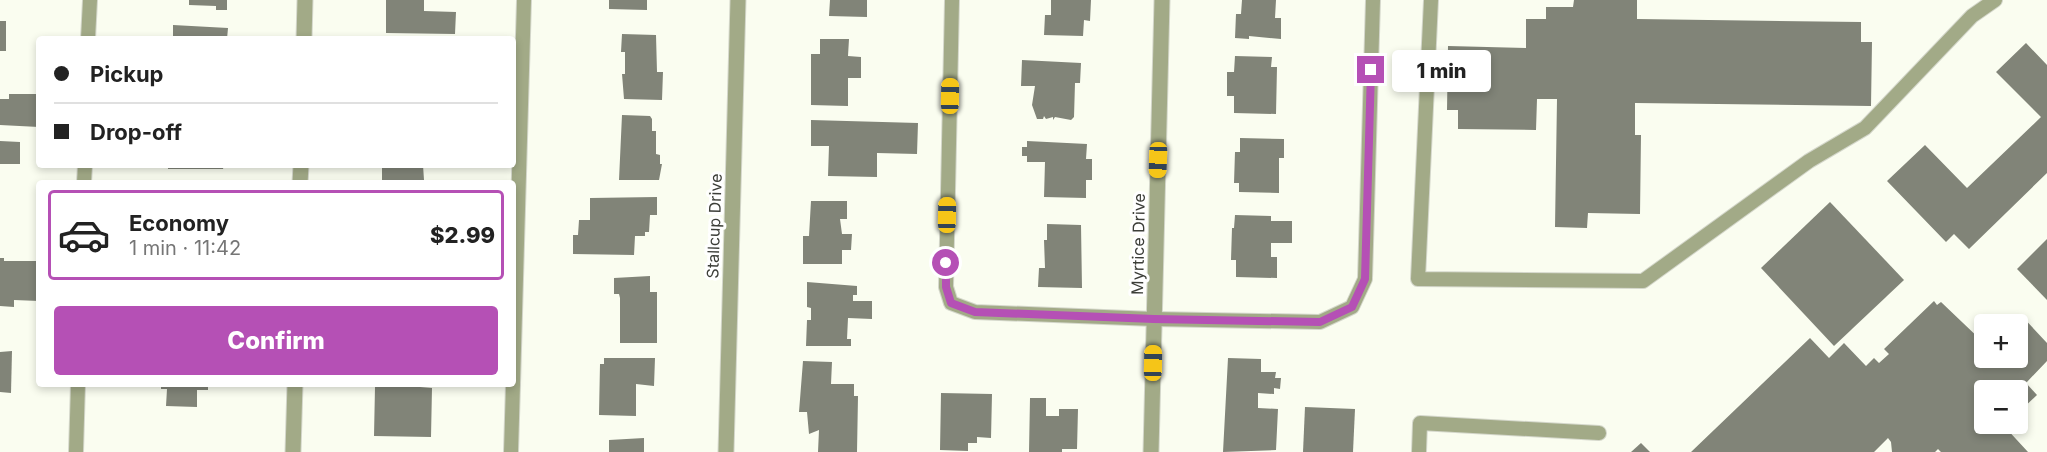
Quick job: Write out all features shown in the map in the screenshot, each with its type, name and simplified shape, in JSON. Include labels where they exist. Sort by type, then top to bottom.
[{"type":"street","points":[[304,36],[305,0]]},
{"type":"street","name":"Stallcup Drive","points":[[726,452],[738,0]]},
{"type":"street","name":"Myrtice Drive","points":[[1151,452],[1162,0]]},
{"type":"street","points":[[293,452],[295,387]]},
{"type":"lane","points":[[88,36],[90,0]]},
{"type":"lane","points":[[516,279],[524,0]]},
{"type":"lane","points":[[952,0],[946,287],[951,303],[975,312],[1154,319],[1320,322],[1352,307],[1365,279],[1373,0]]},
{"type":"lane","points":[[1431,0],[1418,279],[1643,281],[1809,161],[1865,128],[1972,16],[1995,0]]},
{"type":"lane","points":[[76,452],[78,387]]},
{"type":"lane","points":[[511,452],[513,387]]},
{"type":"lane","points":[[1419,452],[1420,423],[1599,433]]},
{"type":"building","points":[[189,0],[227,0],[227,10],[216,10],[216,6],[189,5]]},
{"type":"building","points":[[386,0],[424,0],[424,11],[456,12],[455,34],[386,33]]},
{"type":"building","points":[[609,0],[647,0],[647,10],[609,9]]},
{"type":"building","points":[[830,0],[867,0],[867,17],[829,16]]},
{"type":"building","points":[[1051,0],[1091,0],[1090,21],[1084,20],[1083,36],[1044,35],[1045,15],[1051,15]]},
{"type":"building","points":[[1242,0],[1276,0],[1275,18],[1281,18],[1281,39],[1249,36],[1249,39],[1235,38],[1236,14],[1241,14]]},
{"type":"building","points":[[1574,0],[1637,0],[1637,19],[1861,22],[1861,42],[1872,42],[1871,106],[1635,103],[1635,135],[1641,135],[1640,214],[1588,213],[1587,228],[1555,227],[1557,99],[1537,99],[1536,130],[1458,129],[1458,110],[1447,110],[1448,46],[1526,48],[1526,19],[1546,19],[1546,7],[1573,7]]},
{"type":"building","points":[[0,21],[6,21],[6,51],[0,51]]},
{"type":"building","points":[[173,25],[228,28],[227,36],[173,36]]},
{"type":"building","points":[[622,34],[656,35],[657,72],[663,72],[662,100],[624,99],[622,74],[625,74],[625,52],[621,52]]},
{"type":"building","points":[[820,39],[849,39],[848,56],[861,57],[861,78],[848,78],[848,106],[811,105],[811,54],[820,54]]},
{"type":"building","points":[[2026,43],[2047,65],[2047,173],[1969,249],[1954,234],[1946,242],[1887,181],[1925,145],[1967,188],[2041,117],[1996,72]]},
{"type":"building","points":[[1235,56],[1272,57],[1271,67],[1277,67],[1276,114],[1234,113],[1234,96],[1227,96],[1227,72],[1234,72]]},
{"type":"building","points":[[1022,60],[1081,63],[1080,83],[1075,83],[1074,117],[1071,120],[1055,117],[1053,120],[1053,117],[1046,119],[1044,116],[1043,119],[1037,119],[1032,105],[1035,86],[1021,86]]},
{"type":"building","points":[[9,94],[36,94],[36,127],[0,125],[0,99],[9,99]]},
{"type":"building","points":[[622,115],[650,116],[652,119],[652,131],[656,131],[656,154],[660,155],[660,164],[662,164],[659,180],[619,180]]},
{"type":"building","points":[[811,120],[918,123],[917,154],[877,153],[877,177],[828,176],[829,146],[811,146]]},
{"type":"building","points":[[1240,138],[1284,139],[1284,158],[1279,158],[1279,193],[1239,192],[1239,183],[1234,183],[1235,152],[1240,152]]},
{"type":"building","points":[[0,141],[20,142],[20,164],[0,164]]},
{"type":"building","points":[[1027,141],[1087,144],[1086,159],[1092,159],[1092,180],[1086,180],[1086,198],[1044,197],[1045,162],[1027,162],[1027,156],[1022,156],[1022,147],[1027,147]]},
{"type":"building","points":[[168,168],[223,168],[223,169]]},
{"type":"building","points":[[382,168],[423,168],[424,180],[382,180]]},
{"type":"building","points":[[657,197],[657,215],[650,215],[649,232],[645,232],[645,236],[635,236],[634,255],[573,254],[573,235],[578,235],[579,220],[590,220],[590,198]]},
{"type":"building","points":[[811,201],[847,201],[847,219],[840,219],[842,234],[852,234],[851,250],[842,250],[842,264],[803,264],[803,236],[809,236]]},
{"type":"building","points":[[1830,202],[1904,280],[1834,346],[1761,268]]},
{"type":"building","points":[[1235,215],[1271,216],[1271,221],[1292,221],[1292,243],[1271,243],[1271,257],[1277,257],[1277,278],[1236,277],[1236,260],[1231,260],[1232,228],[1234,228]]},
{"type":"building","points":[[1047,224],[1081,225],[1082,288],[1038,287],[1039,268],[1045,268],[1044,240],[1047,240]]},
{"type":"building","points":[[2047,239],[2047,300],[2017,269]]},
{"type":"building","points":[[0,258],[4,258],[4,261],[36,261],[36,301],[14,300],[14,307],[0,306]]},
{"type":"building","points":[[650,276],[650,292],[657,292],[657,343],[620,343],[620,298],[619,294],[614,294],[614,278]]},
{"type":"building","points":[[807,282],[857,286],[857,295],[853,295],[853,301],[872,301],[872,319],[848,318],[847,339],[851,339],[851,346],[806,346],[807,320],[811,320],[811,308],[807,307]]},
{"type":"building","points":[[1934,301],[1937,305],[1941,302],[1974,333],[1974,368],[2028,368],[2028,323],[2047,343],[2047,361],[2028,381],[1974,380],[1974,434],[2011,434],[2028,452],[1941,452],[1938,449],[1935,452],[1892,452],[1888,438],[1874,452],[1691,452],[1810,338],[1829,358],[1844,343],[1866,366],[1874,358],[1879,363],[1889,354],[1884,349]]},
{"type":"building","points":[[12,351],[11,393],[0,392],[0,352]]},
{"type":"building","points":[[604,358],[655,358],[654,386],[636,384],[636,416],[599,415],[600,364],[604,364]]},
{"type":"building","points":[[1228,358],[1261,359],[1261,372],[1276,372],[1275,378],[1281,378],[1280,389],[1274,388],[1274,394],[1258,393],[1258,408],[1278,409],[1276,450],[1223,452]]},
{"type":"building","points":[[803,361],[832,362],[831,384],[854,384],[854,396],[858,396],[857,452],[818,452],[819,430],[809,434],[807,412],[799,412]]},
{"type":"building","points":[[2028,385],[2037,395],[2028,404]]},
{"type":"building","points":[[161,387],[208,387],[208,390],[197,390],[197,407],[166,406],[167,389],[161,389]]},
{"type":"building","points":[[375,387],[432,388],[431,437],[374,436]]},
{"type":"building","points":[[941,393],[992,394],[991,438],[977,437],[977,443],[968,443],[968,451],[940,450]]},
{"type":"building","points":[[1030,398],[1046,398],[1046,416],[1059,416],[1059,409],[1078,409],[1077,449],[1062,449],[1062,452],[1029,452]]},
{"type":"building","points":[[1305,407],[1355,409],[1353,452],[1303,452]]},
{"type":"building","points":[[644,438],[644,452],[609,452],[609,440]]},
{"type":"building","points":[[1641,443],[1650,452],[1631,452]]},
{"type":"route","points":[[946,263],[946,287],[951,303],[975,312],[1154,319],[1320,322],[1352,307],[1365,279],[1371,70]]}]
